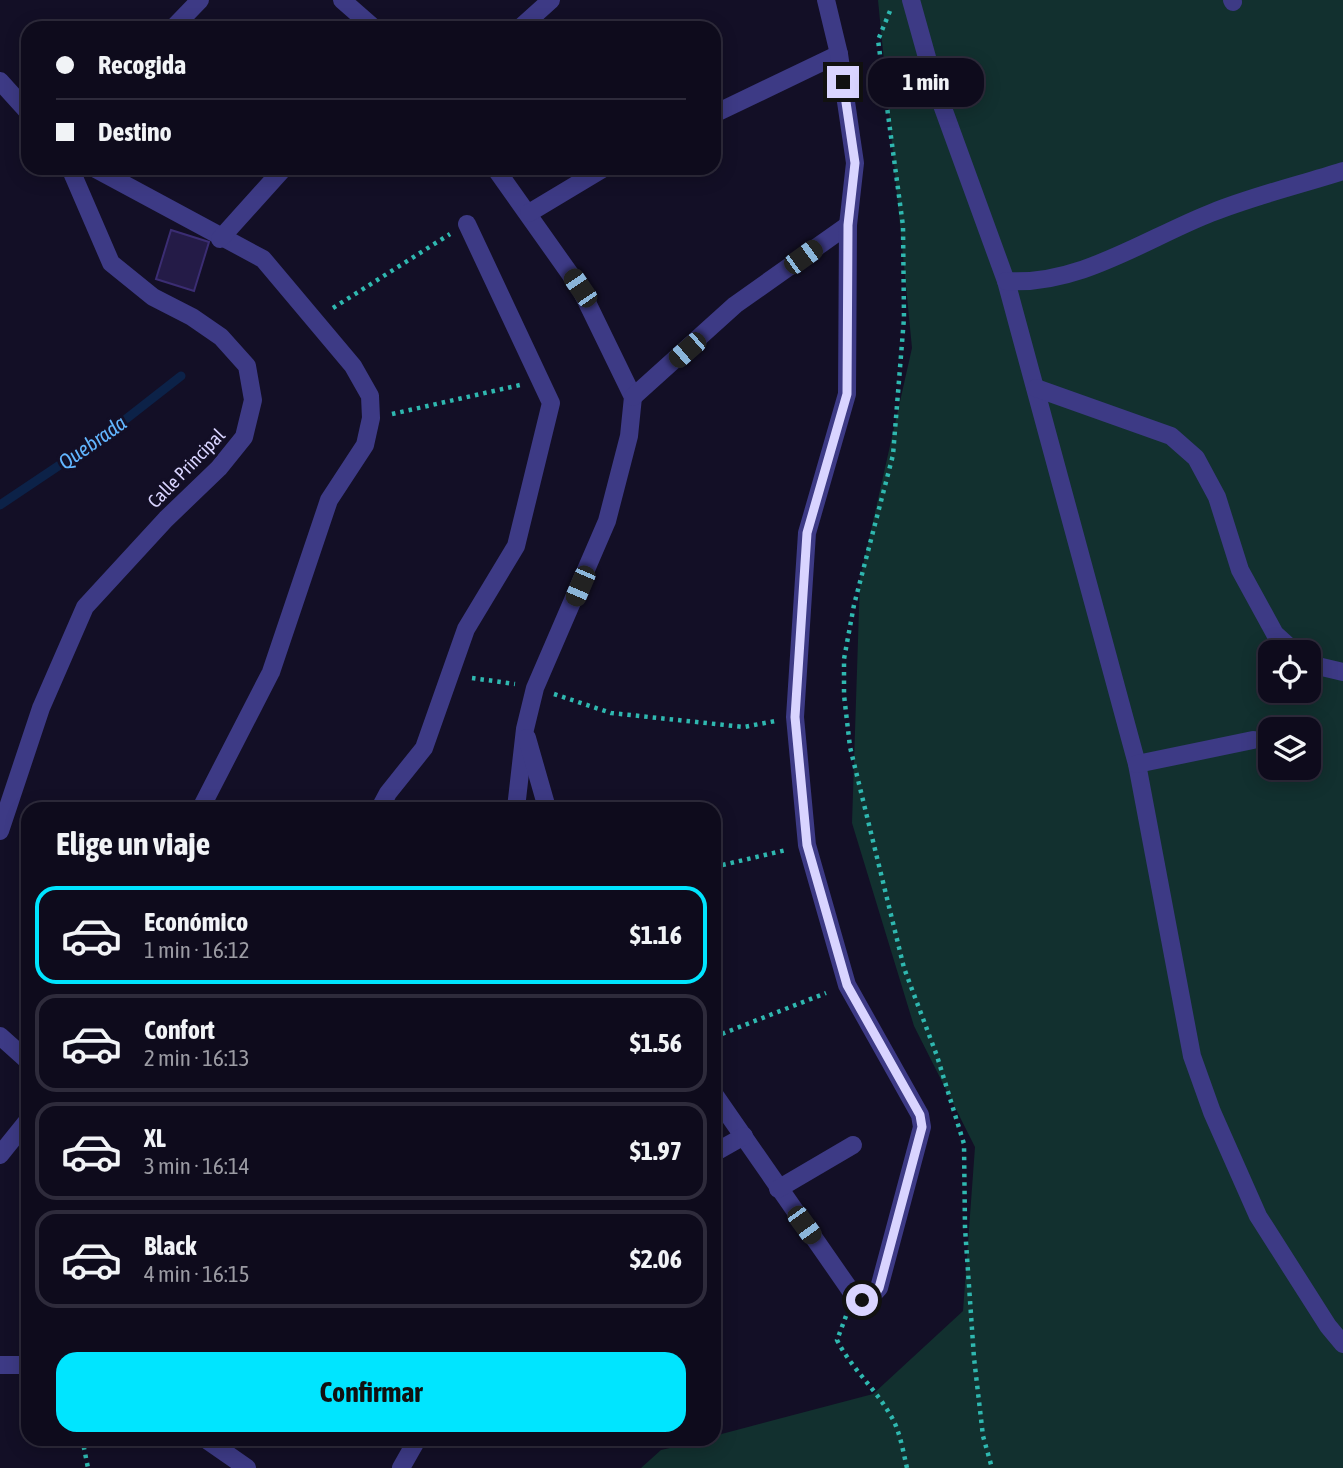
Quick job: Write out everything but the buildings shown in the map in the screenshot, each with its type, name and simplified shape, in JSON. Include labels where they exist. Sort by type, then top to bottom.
[{"type":"street","points":[[180,21],[200,0]]},
{"type":"street","points":[[342,0],[366,21]]},
{"type":"street","points":[[528,21],[551,0]]},
{"type":"street","points":[[721,1104],[855,1297],[867,1301],[879,1288],[922,1127],[920,1115],[847,985],[807,845],[795,717],[807,533],[847,394],[848,225],[855,163],[839,54],[826,0]]},
{"type":"street","points":[[904,3],[1006,281],[1036,388],[1137,764],[1192,1056],[1212,1112],[1258,1216],[1328,1326],[1343,1343]]},
{"type":"street","points":[[721,111],[839,54]]},
{"type":"street","points":[[0,82],[21,104]]},
{"type":"street","points":[[1006,281],[1032,283],[1071,274],[1212,213],[1343,171]]},
{"type":"street","name":"Calle Principal","points":[[0,831],[41,708],[85,607],[166,519],[219,468],[244,437],[253,400],[247,366],[220,337],[192,317],[153,297],[111,263],[73,175]]},
{"type":"street","points":[[106,175],[220,239],[263,259],[354,366],[370,396],[371,418],[365,445],[329,500],[271,672],[204,802]]},
{"type":"street","points":[[220,239],[278,175]]},
{"type":"street","points":[[500,175],[580,288],[633,397],[629,436],[607,521],[536,688],[525,729],[517,802]]},
{"type":"street","points":[[529,213],[592,175]]},
{"type":"street","points":[[383,802],[424,748],[466,629],[516,545],[551,403],[467,224]]},
{"type":"street","points":[[633,397],[735,305],[848,225]]},
{"type":"street","points":[[1036,388],[1171,436],[1196,458],[1217,497],[1240,570],[1275,634],[1282,640]]},
{"type":"street","points":[[1321,667],[1343,672]]},
{"type":"street","points":[[525,729],[545,802]]},
{"type":"street","points":[[1137,764],[1253,740]]},
{"type":"street","points":[[0,1036],[21,1055]]},
{"type":"street","points":[[0,1156],[21,1129]]},
{"type":"street","points":[[721,1149],[744,1136]]},
{"type":"street","points":[[778,1189],[853,1145]]},
{"type":"street","points":[[0,1364],[21,1365]]},
{"type":"street","points":[[215,1446],[247,1468]]},
{"type":"street","points":[[401,1468],[413,1446]]},
{"type":"path","points":[[904,3],[889,12],[878,40],[903,226],[904,318],[893,455],[854,605],[844,659],[844,695],[850,747],[904,968],[937,1056],[964,1144],[974,1358],[983,1436],[992,1468]]},
{"type":"path","points":[[314,320],[467,224]]},
{"type":"path","points":[[371,418],[541,380]]},
{"type":"path","points":[[450,675],[536,688],[611,713],[744,727],[795,717]]},
{"type":"path","points":[[721,865],[807,845]]},
{"type":"path","points":[[721,1034],[847,985]]},
{"type":"path","points":[[855,1297],[837,1339],[849,1363],[863,1376],[893,1419],[907,1468]]},
{"type":"path","points":[[84,1446],[88,1468]]},
{"type":"green space","points":[[878,0],[1343,0],[1343,1468],[641,1468],[661,1450],[679,1446],[721,1446],[721,1434],[873,1394],[963,1311],[975,1147],[914,1026],[852,823],[860,579],[912,348]]},
{"type":"waterway","name":"Quebrada","points":[[0,505],[112,430],[181,376]]},
{"type":"route","points":[[843,82],[855,163],[848,225],[847,394],[807,533],[795,717],[807,845],[847,985],[920,1115],[922,1127],[879,1288],[873,1298],[862,1300]]}]
